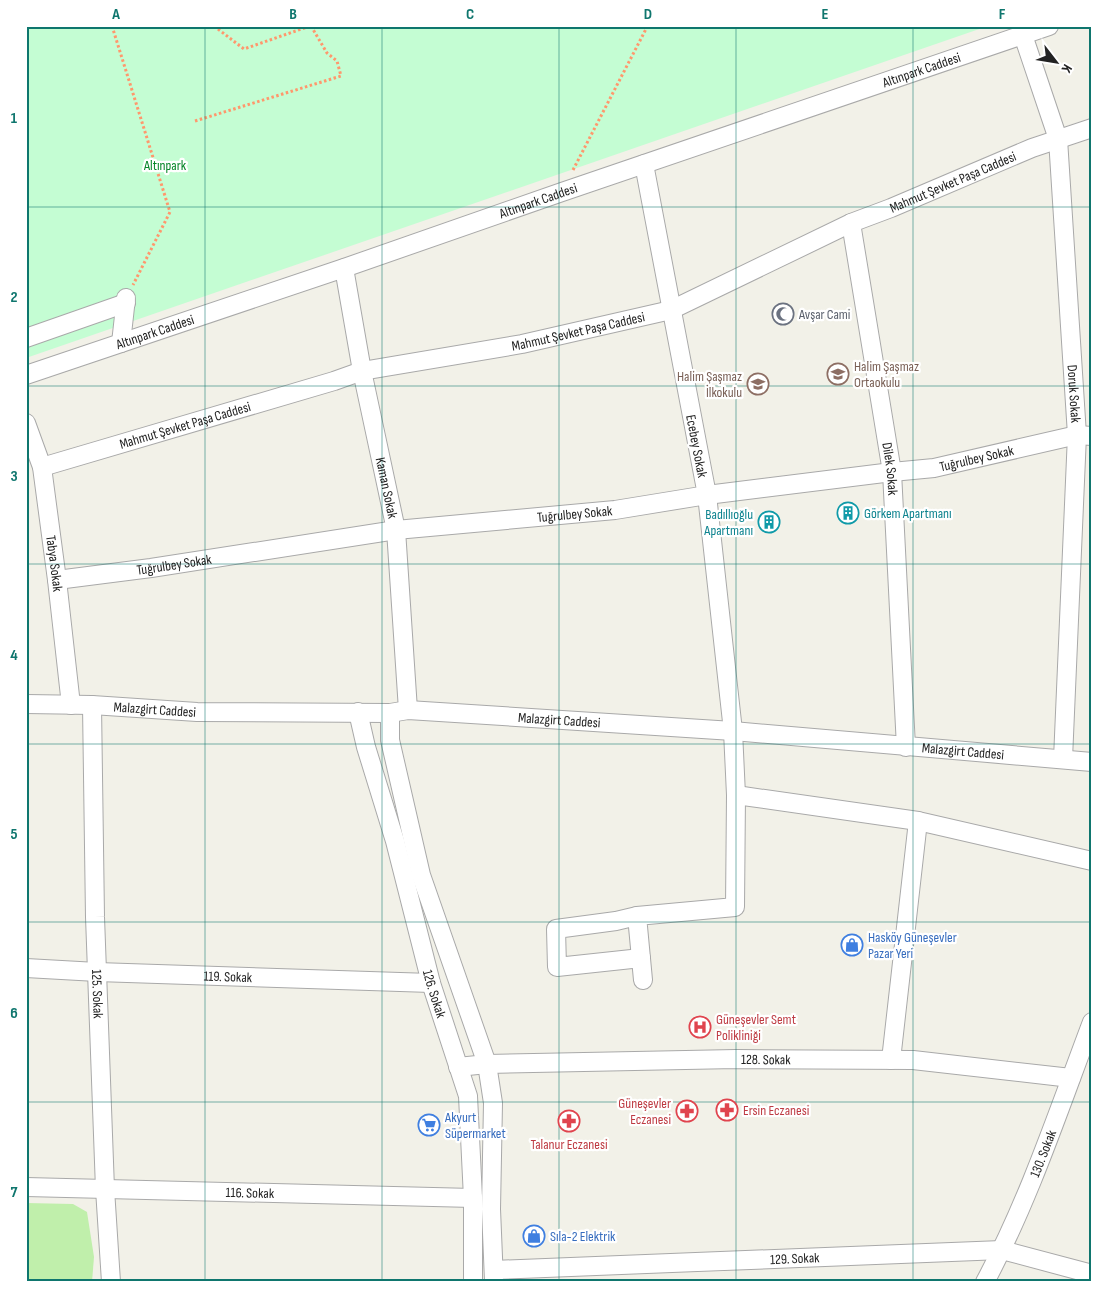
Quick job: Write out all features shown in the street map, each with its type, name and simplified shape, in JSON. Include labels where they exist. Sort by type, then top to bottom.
[{"type":"street","name":"Altınpark Caddesi","points":[[26,375],[1049,26]]},
{"type":"street","name":"Doruk Sokak","points":[[1023,35],[1058,139],[1084,436],[1063,759]]},
{"type":"street","name":"Mahmut Şevket Paşa Caddesi","points":[[42,467],[334,381],[362,371],[522,344],[670,310],[850,223],[891,208],[1032,148],[1092,128]]},
{"type":"street","name":"Ecebey Sokak","points":[[638,916],[735,907],[736,795],[733,731],[707,495],[670,310],[644,164]]},
{"type":"street","name":"Dilek Sokak","points":[[850,223],[892,472],[906,747]]},
{"type":"street","name":"Kaman Sokak","points":[[344,268],[362,371],[396,530],[408,710]]},
{"type":"street","points":[[26,338],[126,300],[121,343]]},
{"type":"street","name":"Tabya Sokak","points":[[26,423],[42,467],[71,705]]},
{"type":"street","name":"Tuğrulbey Sokak","points":[[57,580],[151,568],[396,530],[615,510],[707,495],[934,468],[1084,436]]},
{"type":"street","name":"Malazgirt Caddesi","points":[[26,704],[92,705],[197,712],[390,713],[408,710],[733,731],[1092,762]]},
{"type":"street","name":"125. Sokak","points":[[92,705],[95,917],[105,1189],[111,1282]]},
{"type":"street","name":"126. Sokak","points":[[358,712],[366,747],[395,841],[431,983],[468,1096],[473,1198],[473,1282]]},
{"type":"street","name":"126. Sokak","points":[[390,713],[390,740],[421,875],[487,1064],[493,1103],[491,1209],[494,1276]]},
{"type":"street","points":[[736,795],[918,821],[1092,861]]},
{"type":"street","points":[[891,1060],[918,821]]},
{"type":"street","points":[[641,958],[557,967],[556,929],[638,916],[643,980]]},
{"type":"street","name":"119. Sokak","points":[[26,968],[431,983]]},
{"type":"street","name":"130. Sokak","points":[[985,1282],[1002,1250],[1062,1103],[1092,1022]]},
{"type":"street","name":"128. Sokak","points":[[458,1067],[487,1064],[736,1059],[912,1060],[1071,1078]]},
{"type":"street","name":"116. Sokak","points":[[26,1187],[473,1198]]},
{"type":"street","name":"129. Sokak","points":[[494,1276],[1002,1250],[1092,1274]]},
{"type":"path","points":[[112,26],[170,212],[126,300]]},
{"type":"path","points":[[195,121],[341,76],[337,61],[327,53],[311,26],[244,49],[214,26]]},
{"type":"path","points":[[562,192],[646,26]]},
{"type":"green space","name":"Altınpark","points":[[26,26],[988,26],[26,358]]},
{"type":"green space","points":[[26,1203],[73,1204],[87,1212],[94,1257],[92,1282],[26,1282]]},
{"type":"place","name":"Avşar Cami","points":[[783,314]]},
{"type":"place","name":"Halim Şaşmaz Ortaokulu","points":[[838,374]]},
{"type":"place","name":"Halim Şaşmaz İlkokulu","points":[[758,384]]},
{"type":"place","name":"Görkem Apartmanı","points":[[848,513]]},
{"type":"place","name":"Badıllıoğlu Apartmanı","points":[[769,522]]},
{"type":"place","name":"Hasköy Güneşevler Pazar Yeri","points":[[852,945]]},
{"type":"place","name":"Güneşevler Semt Polikliniği","points":[[700,1027]]},
{"type":"place","name":"Ersin Eczanesi","points":[[727,1110]]},
{"type":"place","name":"Güneşevler Eczanesi","points":[[687,1111]]},
{"type":"place","name":"Talanur Eczanesi","points":[[569,1121]]},
{"type":"place","name":"Akyurt Süpermarket","points":[[429,1125]]},
{"type":"place","name":"Sıla-2 Elektrik","points":[[534,1236]]}]
